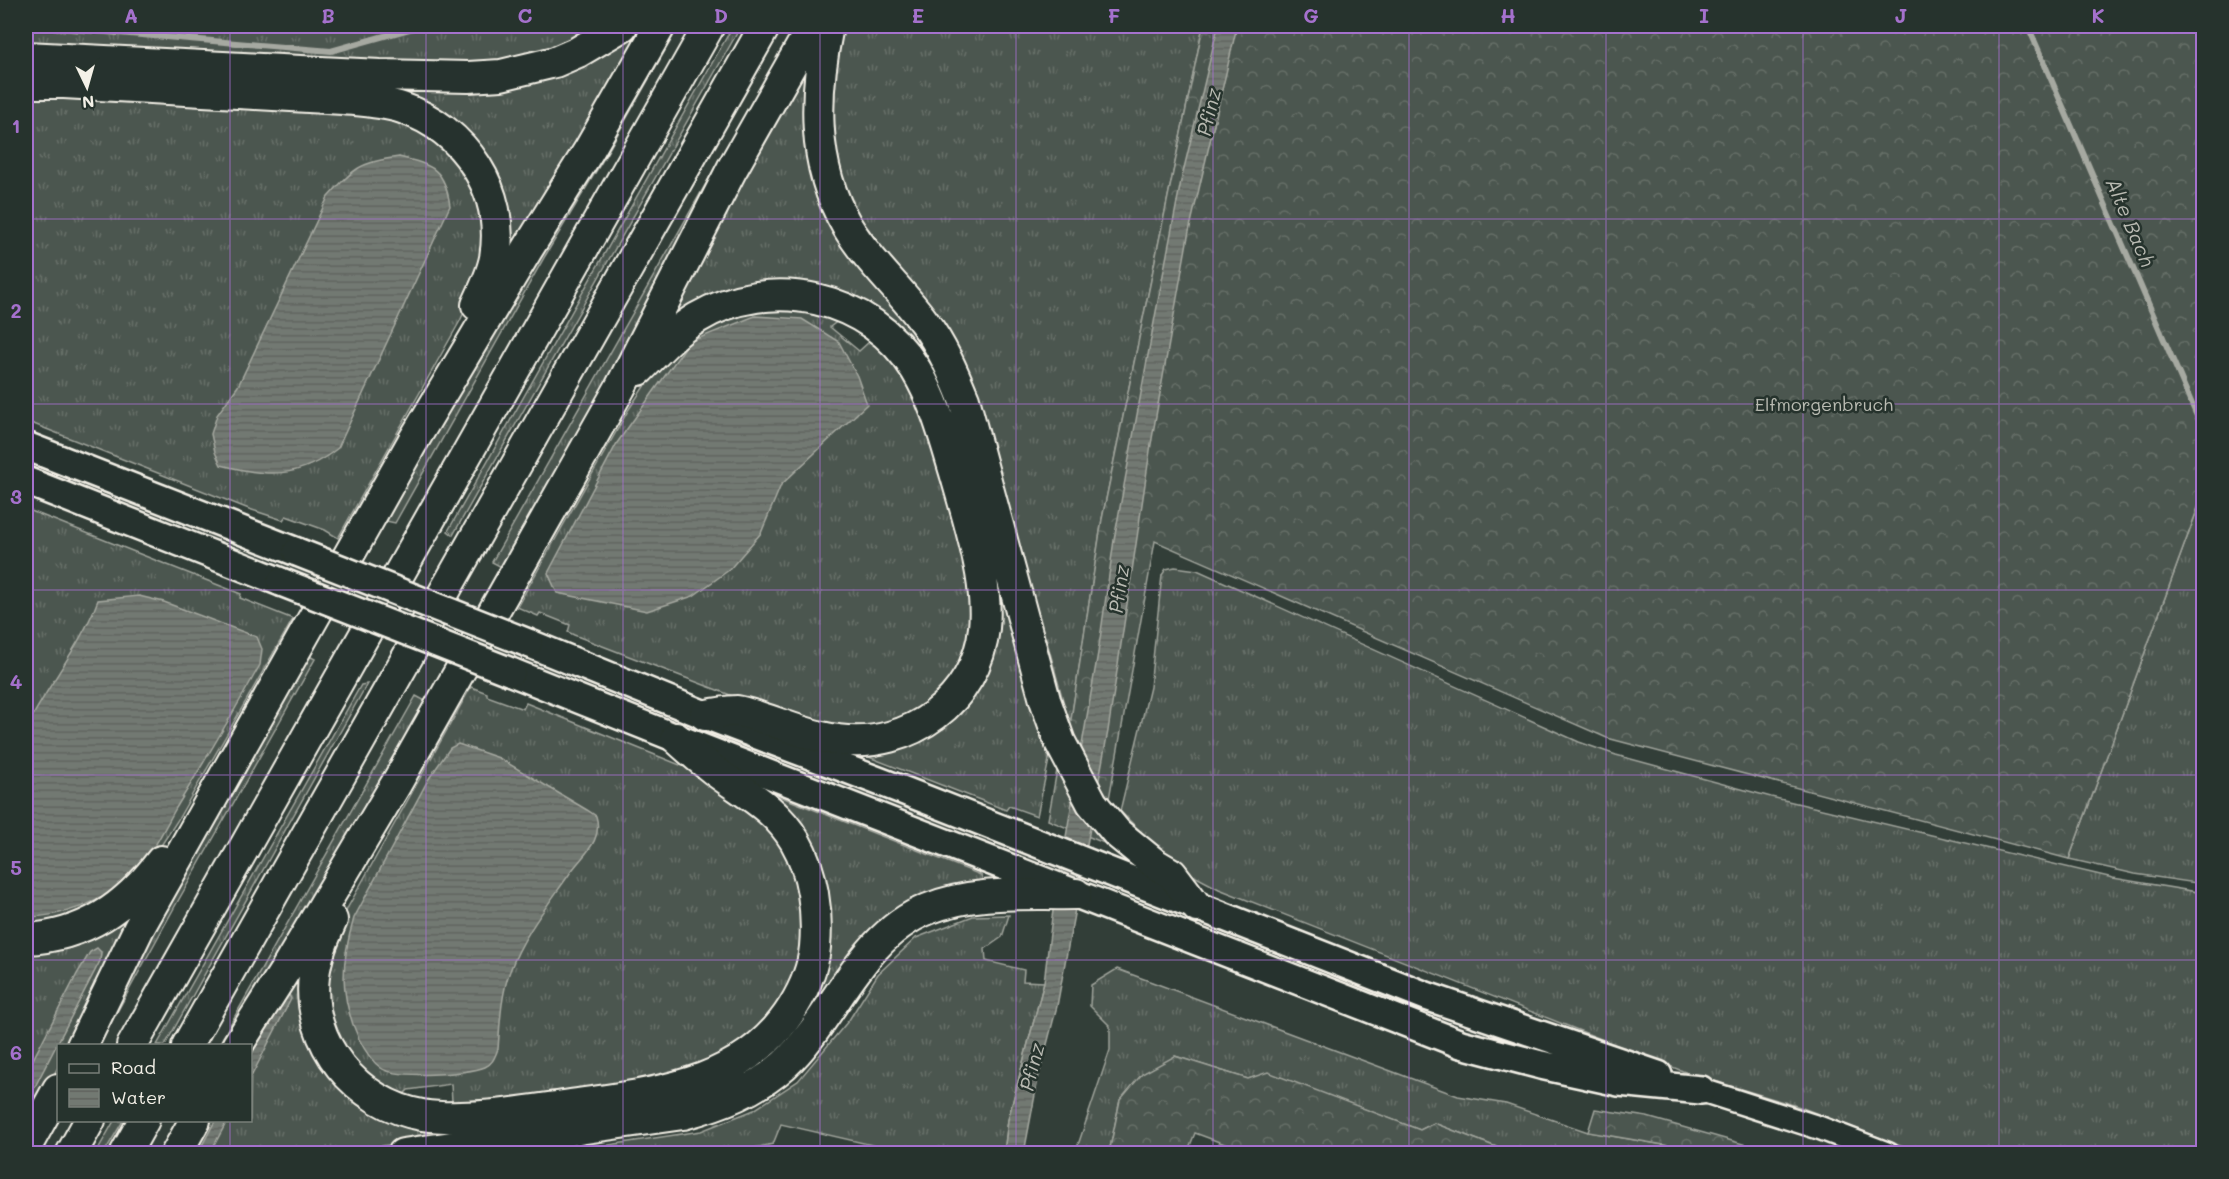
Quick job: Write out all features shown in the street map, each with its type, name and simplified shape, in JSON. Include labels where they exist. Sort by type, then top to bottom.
[{"type":"highway","points":[[26,57],[380,75],[468,77],[510,73],[555,63],[622,26]]},
{"type":"highway","points":[[83,1044],[139,928],[412,443],[589,150],[660,26]]},
{"type":"highway","points":[[133,1044],[709,26]]},
{"type":"highway","points":[[188,1044],[765,26]]},
{"type":"highway","points":[[238,1044],[286,969],[396,784],[620,388],[732,169],[813,26]]},
{"type":"highway","points":[[828,26],[817,108],[818,137],[825,171],[846,225],[925,322],[949,362],[964,399],[1045,700],[1060,742],[1092,803],[1125,840],[1172,874],[1197,907]]},
{"type":"highway","points":[[26,83],[371,102],[416,114],[452,135],[475,163],[491,195],[496,227],[495,260],[487,283],[412,443]]},
{"type":"highway","points":[[620,388],[682,328],[724,305],[757,296],[783,294],[819,299],[846,308],[890,337],[916,370],[929,395],[944,437],[977,551],[984,594],[983,638],[978,656],[963,686],[954,698],[933,717],[898,735],[857,742],[824,738],[738,711],[705,715]]},
{"type":"highway","points":[[26,447],[1426,996],[1701,1090]]},
{"type":"highway","points":[[26,481],[676,738],[1017,883],[1076,894],[1461,1044],[1619,1082],[1701,1090]]},
{"type":"highway","points":[[396,784],[321,944],[317,961],[314,977],[315,1013],[319,1028],[335,1060],[359,1086],[373,1097],[402,1110],[421,1115],[460,1117],[661,1091],[716,1074],[740,1062],[762,1046],[781,1026],[800,996],[813,960],[816,933],[814,900],[807,870],[795,842],[782,822],[757,799],[715,771],[676,738]]},
{"type":"highway","points":[[26,939],[61,934],[106,915],[123,903],[147,879],[168,851],[192,833]]},
{"type":"highway","points":[[403,1154],[683,1114],[728,1100],[768,1078],[785,1064],[814,1031],[863,962],[886,938],[908,920],[925,910],[946,903],[993,895],[1017,883]]},
{"type":"highway","points":[[26,1147],[57,1091]]},
{"type":"highway","points":[[71,1154],[89,1122]]},
{"type":"highway","points":[[125,1154],[143,1122]]},
{"type":"highway","points":[[176,1154],[194,1122]]},
{"type":"main road","points":[[1701,1090],[1820,1128],[1888,1154]]},
{"type":"green space","points":[[26,26],[605,26],[565,48],[496,65],[26,45]]},
{"type":"green space","points":[[636,26],[648,26],[507,263],[448,119],[48,65],[429,87]]},
{"type":"green space","points":[[668,26],[679,26],[545,256],[395,523],[377,519]]},
{"type":"green space","points":[[733,26],[741,26],[453,535],[448,531]]},
{"type":"green space","points":[[795,26],[805,26],[509,571],[492,562]]},
{"type":"green space","points":[[843,26],[1203,26],[1102,519],[1070,726],[1046,638],[1041,638],[975,400],[857,223],[832,157],[835,51]]},
{"type":"green space","name":"Elfmorgenbruch","points":[[1203,26],[2203,26],[2203,494],[2069,859],[1607,738],[1155,541],[1109,799],[1088,765],[1070,726],[1102,519]]},
{"type":"green space","points":[[815,43],[807,122],[904,313],[947,382],[1028,690],[1050,755],[1037,816],[1009,806],[1006,810],[861,754],[982,675],[953,427],[849,298],[667,324]]},
{"type":"green space","points":[[26,95],[373,114],[417,127],[460,159],[485,222],[477,284],[460,321],[338,538],[325,530],[286,516],[283,520],[249,509],[26,421]]},
{"type":"green space","points":[[761,307],[843,317],[830,327],[859,351],[870,341],[863,330],[914,386],[974,579],[967,660],[929,709],[856,732],[738,698],[574,635],[568,632],[570,625],[517,607],[629,409],[649,379],[701,328]]},
{"type":"green space","points":[[2203,494],[2203,884],[2135,874],[2069,859]]},
{"type":"green space","points":[[26,509],[241,594],[240,598],[293,619],[177,821],[149,864],[103,905],[26,929]]},
{"type":"green space","points":[[1175,567],[1197,570],[1579,742],[1616,755],[1771,797],[2113,878],[2203,893],[2203,1153],[1919,1153],[1800,1107],[1685,1072],[1219,889],[1175,866],[1120,811],[1150,687],[1162,575],[1166,569]]},
{"type":"green space","points":[[302,652],[315,659],[100,1044],[93,1044]]},
{"type":"green space","points":[[367,684],[166,1044],[158,1044],[361,685]]},
{"type":"green space","points":[[471,687],[487,693],[487,696],[523,709],[526,703],[690,769],[732,791],[787,850],[806,912],[796,979],[752,1039],[685,1075],[497,1104],[431,1103],[452,1101],[451,1084],[408,1090],[405,1093],[393,1095],[374,1084],[344,1052],[325,997],[337,932],[348,907]]},
{"type":"green space","points":[[416,696],[433,705],[229,1044],[219,1044]]},
{"type":"green space","points":[[1057,770],[1076,805],[1109,845],[1048,820]]},
{"type":"green space","points":[[761,789],[981,875],[983,882],[946,894],[745,1082],[416,1141],[332,1153],[190,1154],[207,1122],[252,1122],[252,1045],[304,959],[304,986],[377,1110],[721,1084],[825,949]]},
{"type":"green space","points":[[135,903],[70,1044],[57,1044],[57,1069],[26,1125],[26,949]]},
{"type":"green space","points":[[1009,915],[1002,937],[985,949],[986,961],[1024,970],[1023,981],[1044,982],[1008,1120],[1004,1153],[907,1153],[781,1124],[773,1144],[729,1153],[550,1154],[701,1131],[754,1110],[798,1081],[849,1020],[878,974],[916,938],[973,916]]},
{"type":"green space","points":[[1117,969],[1458,1096],[1506,1104],[1588,1132],[1711,1153],[1512,1153],[1434,1123],[1420,1130],[1268,1073],[1248,1079],[1175,1056],[1120,1100],[1109,1153],[1075,1154],[1110,1050],[1110,1026],[1090,1006],[1091,985]]},
{"type":"green space","points":[[1175,1056],[1248,1079],[1268,1072],[1420,1130],[1434,1123],[1512,1153],[1249,1153],[1195,1133],[1187,1153],[1109,1153],[1120,1100],[1142,1074]]},
{"type":"green space","points":[[1595,1109],[1647,1117],[1775,1153],[1711,1153],[1588,1132]]},
{"type":"green space","points":[[113,1122],[122,1122],[104,1153],[96,1153]]},
{"type":"water","name":"Pfinz","points":[[1218,26],[1237,26],[1188,236],[1151,444],[1108,731],[1057,1006],[1038,1079],[1024,1153],[1004,1154],[1008,1120],[1044,982],[1052,917],[1098,653],[1114,540],[1155,317],[1181,181]]},
{"type":"water","points":[[399,157],[429,166],[441,176],[450,206],[338,448],[310,465],[282,473],[253,472],[221,465],[211,434],[217,415],[238,386],[328,197],[345,179],[366,164]]},
{"type":"water","points":[[755,316],[802,319],[839,342],[857,376],[867,404],[781,485],[761,533],[729,570],[693,596],[647,611],[557,593],[548,573],[617,443],[689,342]]},
{"type":"water","points":[[139,596],[164,602],[257,637],[262,649],[260,665],[156,844],[138,870],[120,886],[95,901],[68,911],[26,917],[26,729],[83,633],[98,600]]},
{"type":"water","points":[[458,744],[499,758],[587,810],[596,816],[597,834],[590,848],[536,922],[515,958],[505,989],[498,1049],[492,1062],[476,1070],[449,1073],[416,1074],[389,1071],[381,1068],[371,1058],[359,1039],[353,1023],[345,993],[346,949],[354,918],[428,780],[450,748]]},
{"type":"water","points":[[97,948],[101,952],[100,961],[26,1104],[26,1073],[90,952]]},
{"type":"water","points":[[288,992],[291,999],[252,1075],[252,1053],[283,995]]},
{"type":"water","points":[[214,1122],[226,1122],[210,1153],[198,1153]]},
{"type":"waterway","points":[[35,26],[331,51],[420,26]]},
{"type":"waterway","name":"Alte Bach","points":[[2028,26],[2204,432]]}]
